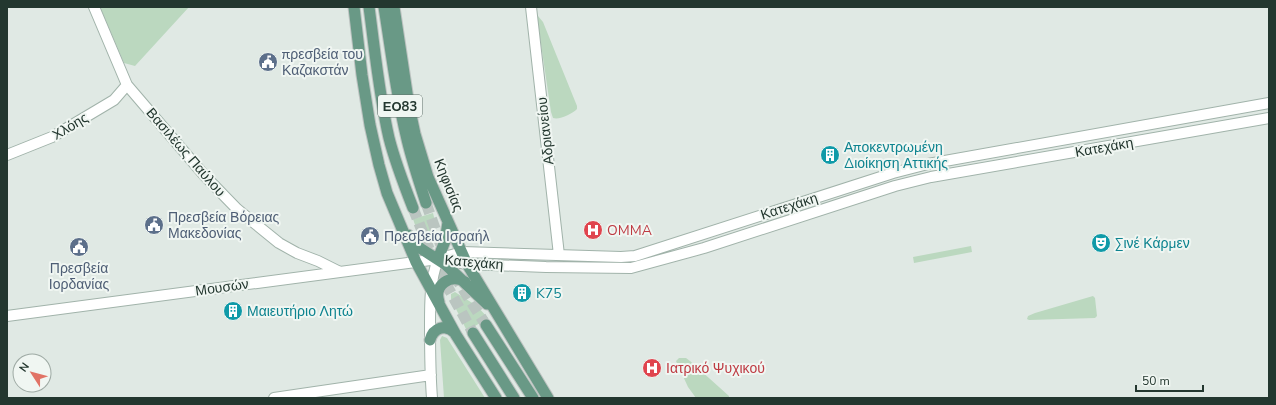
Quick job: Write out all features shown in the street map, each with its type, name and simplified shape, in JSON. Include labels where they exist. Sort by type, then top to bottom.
[{"type":"main road","name":"Βασιλέως Παύλου","points":[[94,7],[127,85],[204,175],[237,209],[279,243],[297,253],[340,272]]},
{"type":"main road","name":"ΕΟ83","points":[[354,7],[362,75],[370,125],[387,193],[404,230],[416,262],[456,335],[496,398]]},
{"type":"main road","name":"ΕΟ83","points":[[369,7],[380,87],[390,138],[413,208]]},
{"type":"main road","name":"Κηφισίας","points":[[384,7],[406,136],[426,203]]},
{"type":"main road","name":"Κηφισίας","points":[[394,7],[409,106],[415,134],[428,177],[468,264],[548,398]]},
{"type":"main road","name":"Αδριανείου","points":[[531,7],[559,255]]},
{"type":"main road","name":"Χλόης","points":[[7,155],[52,137],[114,100],[127,85]]},
{"type":"main road","name":"Κατεχάκη","points":[[438,260],[462,252],[621,257],[635,256],[887,175],[928,164],[1032,147],[1269,103]]},
{"type":"main road","name":"Κατεχάκη","points":[[438,260],[468,264],[631,268],[704,248],[896,186],[931,177],[1269,118]]},
{"type":"main road","points":[[432,398],[430,288],[434,271],[445,241],[448,222]]},
{"type":"main road","points":[[404,230],[420,248],[446,265],[499,316]]},
{"type":"main road","name":"Μουσών","points":[[7,316],[438,260]]},
{"type":"main road","points":[[440,304],[438,293],[444,282],[455,278],[466,283]]},
{"type":"main road","points":[[486,325],[533,398]]},
{"type":"main road","points":[[430,340],[434,332],[442,328],[450,329],[456,335]]},
{"type":"main road","points":[[473,333],[514,398]]},
{"type":"main road","points":[[274,398],[431,374]]},
{"type":"green space","points":[[100,7],[189,7],[135,66],[124,63]]},
{"type":"green space","points":[[538,16],[543,22],[577,106],[577,109],[572,113],[559,118],[553,118],[551,112]]},
{"type":"green space","points":[[433,213],[436,225],[433,239],[429,241],[419,232],[413,219]]},
{"type":"green space","points":[[971,246],[972,252],[914,263],[913,257]]},
{"type":"green space","points":[[455,292],[477,306],[488,318],[467,331],[451,299],[451,294]]},
{"type":"green space","points":[[1093,296],[1095,298],[1097,316],[1095,318],[1027,319],[1028,316],[1035,313]]},
{"type":"green space","points":[[442,336],[447,338],[485,398],[444,398],[440,340]]},
{"type":"green space","points":[[679,358],[686,358],[690,361],[729,396],[729,398],[696,398],[688,387],[676,361]]},
{"type":"tunnel","points":[[426,203],[444,254]]},
{"type":"tunnel","points":[[413,208],[435,264],[473,333]]},
{"type":"tunnel","points":[[454,275],[486,325]]},
{"type":"place","name":"πρεσβεία του Καζακστάν","points":[[268,62]]},
{"type":"place","name":"Αποκεντρωμένη Διοίκηση Αττικής","points":[[830,155]]},
{"type":"place","name":"Πρεσβεία Βόρειας Μακεδονίας","points":[[154,225]]},
{"type":"place","name":"OMMA","points":[[593,230]]},
{"type":"place","name":"Πρεσβεία Ισραήλ","points":[[370,236]]},
{"type":"place","name":"Σινέ Κάρμεν","points":[[1101,243]]},
{"type":"place","name":"Πρεσβεία Ιορδανίας","points":[[79,247]]},
{"type":"place","name":"K75","points":[[522,293]]},
{"type":"place","name":"Μαιευτήριο Λητώ","points":[[233,311]]},
{"type":"place","name":"Ιατρικό Ψυχικού","points":[[652,368]]}]
